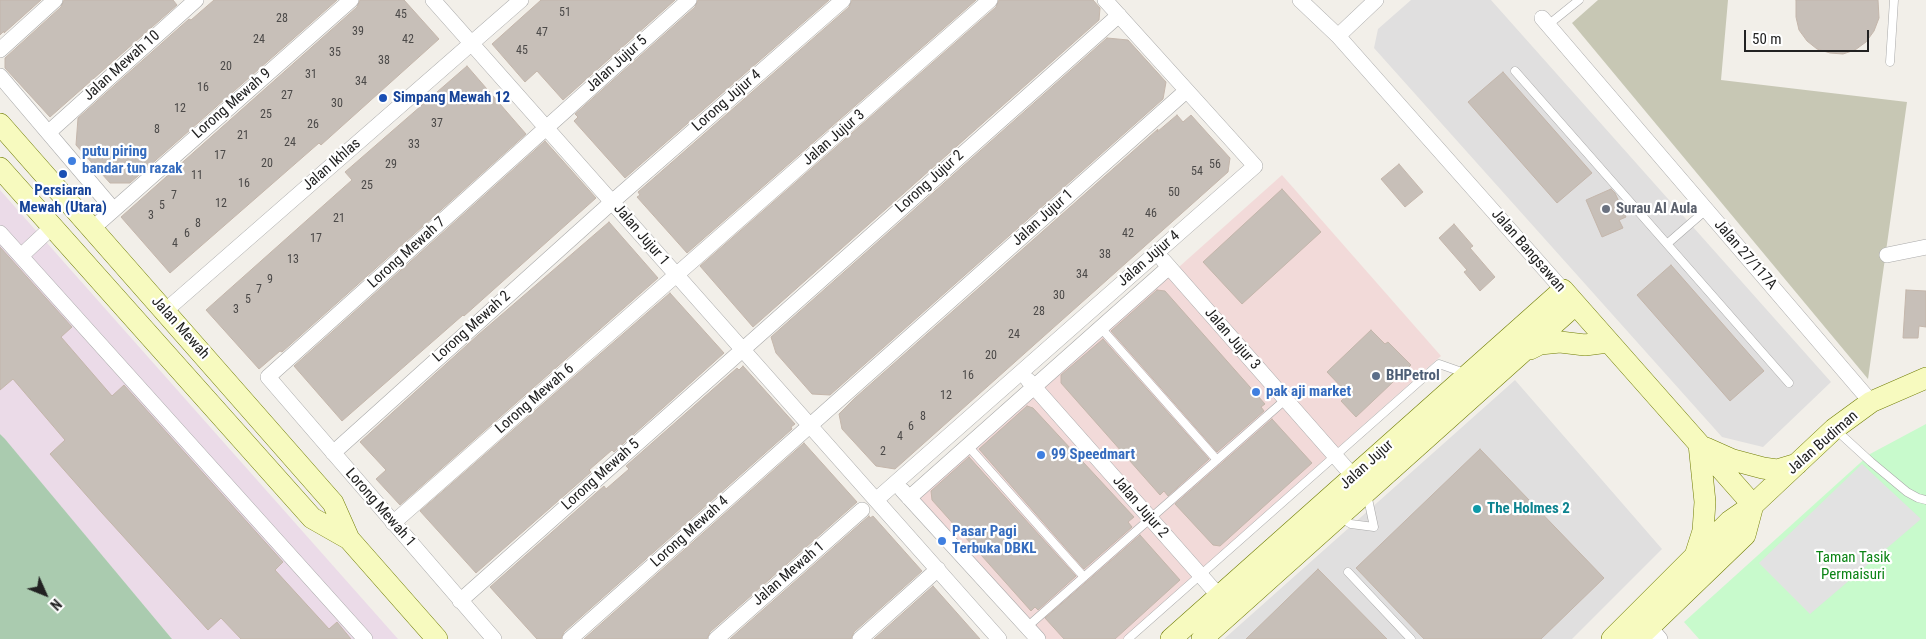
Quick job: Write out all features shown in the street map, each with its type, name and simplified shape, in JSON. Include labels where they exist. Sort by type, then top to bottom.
[{"type":"street","points":[[0,50],[56,0]]},
{"type":"street","name":"Jalan Mewah 10","points":[[48,132],[196,0]]},
{"type":"street","name":"Lorong Mewah 9","points":[[92,229],[351,0]]},
{"type":"street","name":"Jalan Jujur 1","points":[[432,0],[1000,639]]},
{"type":"street","name":"Jalan Ikhlas","points":[[144,330],[521,0]]},
{"type":"street","name":"Jalan Jujur 5","points":[[546,128],[689,0]]},
{"type":"street","name":"Lorong Jujur 4","points":[[612,202],[843,0]]},
{"type":"street","name":"Jalan Jujur 3","points":[[677,275],[990,0]]},
{"type":"street","name":"Jalan Jujur 4","points":[[876,500],[1255,166],[1105,0]]},
{"type":"street","name":"Jalan Bangsawan","points":[[1300,0],[1338,36],[1754,505]]},
{"type":"street","points":[[1338,36],[1376,0]]},
{"type":"street","name":"Lorong Jujur 2","points":[[742,349],[1119,15]]},
{"type":"street","name":"Jalan 27/117A","points":[[1545,21],[1872,402]]},
{"type":"street","points":[[0,76],[114,209]]},
{"type":"street","name":"Jalan Jujur 1","points":[[810,426],[1186,91]]},
{"type":"street","name":"Jalan Mewah","points":[[0,124],[333,502],[349,539],[437,639]]},
{"type":"street","name":"Lorong Mewah 7","points":[[268,377],[546,128]]},
{"type":"street","name":"Jalan Mewah","points":[[0,168],[312,518],[349,539]]},
{"type":"street","name":"Lorong Mewah 2","points":[[333,453],[612,202]]},
{"type":"street","points":[[21,256],[52,228]]},
{"type":"street","points":[[0,233],[365,639]]},
{"type":"street","points":[[1887,255],[1926,247]]},
{"type":"street","name":"Jalan Jujur 3","points":[[1156,253],[1360,485]]},
{"type":"street","points":[[909,498],[1169,268]]},
{"type":"street","name":"Lorong Mewah 6","points":[[393,523],[677,275]]},
{"type":"street","name":"Jalan Jujur","points":[[1171,639],[1219,596],[1526,351],[1569,298]]},
{"type":"street","name":"Jalan Jujur","points":[[1202,639],[1338,517],[1360,485],[1467,376],[1569,298]]},
{"type":"street","points":[[1526,351],[1540,344],[1608,342]]},
{"type":"street","name":"Lorong Mewah 5","points":[[460,601],[742,349]]},
{"type":"street","name":"Jalan Jujur 2","points":[[1021,372],[1219,596]]},
{"type":"street","name":"Lorong Mewah 1","points":[[268,377],[494,639]]},
{"type":"street","name":"Jalan Budiman","points":[[1612,639],[1730,521],[1754,505],[1834,429],[1872,402],[1926,378]]},
{"type":"street","name":"Lorong Mewah 4","points":[[570,639],[810,426]]},
{"type":"street","points":[[1699,444],[1733,460],[1763,468],[1776,470],[1797,464]]},
{"type":"street","points":[[1695,556],[1703,531],[1705,502],[1699,444]]},
{"type":"street","points":[[895,483],[1038,639]]},
{"type":"street","name":"Jalan Budiman","points":[[1649,635],[1745,535],[1754,505]]},
{"type":"street","name":"Jalan Mewah 1","points":[[716,639],[862,510]]},
{"type":"street","points":[[860,639],[938,569]]},
{"type":"lane","points":[[1545,21],[1579,0]]},
{"type":"lane","points":[[1890,62],[1894,0]]},
{"type":"lane","points":[[1515,71],[1789,383]]},
{"type":"lane","points":[[1667,244],[1706,210]]},
{"type":"lane","points":[[1101,328],[1217,460]]},
{"type":"lane","points":[[1128,639],[1439,364],[1467,376]]},
{"type":"lane","points":[[1027,627],[1285,400]]},
{"type":"lane","points":[[1834,429],[1907,492],[1926,500]]},
{"type":"lane","points":[[968,446],[1084,577]]},
{"type":"lane","points":[[1338,517],[1351,524],[1374,527],[1371,506],[1360,485]]},
{"type":"lane","points":[[1348,572],[1411,639]]},
{"type":"shaded area","points":[[1411,0],[1491,0],[1831,382],[1763,447],[1722,437],[1374,48],[1378,29]]},
{"type":"shaded area","points":[[1598,0],[1728,0],[1721,80],[1907,102],[1868,379],[1572,23]]},
{"type":"shaded area","points":[[1282,175],[1441,356],[1123,639],[1046,639],[919,499]]},
{"type":"shaded area","points":[[0,190],[398,639],[172,639],[0,434]]},
{"type":"shaded area","points":[[1515,380],[1662,549],[1572,639],[1224,639]]},
{"type":"shaded area","points":[[1862,464],[1921,519],[1810,614],[1759,563]]},
{"type":"green space","name":"Taman Tasik Permaisuri","points":[[1926,424],[1926,639],[1699,639],[1684,622],[1870,454]]},
{"type":"green space","points":[[0,434],[5,439],[172,639],[0,639]]},
{"type":"building","points":[[0,0],[41,0],[0,35]]},
{"type":"building","points":[[64,0],[173,0],[177,5],[50,117],[5,68],[5,58],[61,7]]},
{"type":"building","points":[[214,0],[337,0],[130,183],[110,183],[76,145],[78,118],[189,19],[191,20]]},
{"type":"building","points":[[360,0],[404,0],[439,39],[321,145],[319,143],[170,273],[121,217],[357,7]]},
{"type":"building","points":[[541,0],[675,0],[563,100],[537,71],[525,82],[492,44]]},
{"type":"building","points":[[698,0],[829,0],[625,178],[574,121],[578,117],[575,114],[695,7]]},
{"type":"building","points":[[852,0],[976,0],[687,253],[637,197],[640,195],[638,192],[849,7]]},
{"type":"building","points":[[999,0],[1093,0],[1100,8],[1099,20],[753,327],[700,266],[996,7]]},
{"type":"building","points":[[1796,0],[1878,0],[1879,18],[1874,31],[1866,42],[1855,50],[1843,54],[1830,53],[1817,49],[1807,41],[1799,30],[1796,17]]},
{"type":"building","points":[[1107,38],[1128,40],[1166,82],[1163,99],[830,395],[812,394],[776,353],[771,337]]},
{"type":"building","points":[[467,66],[526,134],[282,352],[280,351],[259,369],[206,310],[352,180],[345,172]]},
{"type":"building","points":[[1503,72],[1592,173],[1557,203],[1468,102]]},
{"type":"building","points":[[1177,115],[1183,122],[1191,115],[1230,158],[1228,172],[895,469],[876,466],[842,429],[839,414],[1158,129],[1157,132]]},
{"type":"building","points":[[545,141],[596,198],[464,316],[342,421],[294,366]]},
{"type":"building","points":[[1399,164],[1423,192],[1405,207],[1381,179]]},
{"type":"building","points":[[1282,189],[1321,232],[1242,304],[1203,262]]},
{"type":"building","name":"Surau Al Aula","points":[[1611,189],[1615,193],[1626,217],[1619,220],[1623,228],[1602,237],[1586,200]]},
{"type":"building","points":[[609,222],[658,278],[400,505],[376,479],[386,470],[360,442],[478,335]]},
{"type":"building","points":[[1454,224],[1473,246],[1470,248],[1495,277],[1480,291],[1464,272],[1467,270],[1439,238]]},
{"type":"building","points":[[0,247],[72,327],[61,337],[112,396],[124,385],[283,562],[275,570],[329,629],[337,622],[351,639],[241,639],[221,618],[208,630],[102,513],[50,454],[65,440],[13,379],[0,390]]},
{"type":"building","points":[[1671,265],[1764,371],[1730,401],[1637,295]]},
{"type":"building","points":[[1157,290],[1165,291],[1265,404],[1261,407],[1264,411],[1217,452],[1111,331]]},
{"type":"building","points":[[1906,290],[1926,291],[1926,327],[1919,326],[1918,338],[1903,338]]},
{"type":"building","points":[[670,293],[724,353],[614,452],[612,450],[589,470],[591,472],[476,573],[420,511]]},
{"type":"building","name":"BHPetrol","points":[[1371,330],[1385,344],[1388,342],[1411,365],[1356,417],[1341,401],[1348,394],[1327,372]]},
{"type":"building","points":[[1103,339],[1209,459],[1168,496],[1164,491],[1160,495],[1061,383],[1061,375]]},
{"type":"building","points":[[743,366],[795,424],[791,427],[792,429],[564,632],[561,639],[537,639],[490,587],[604,486],[606,489],[629,469],[626,466],[737,368],[739,370]]},
{"type":"building","points":[[1027,406],[1033,408],[1134,517],[1128,522],[1132,527],[1084,569],[979,449]]},
{"type":"building","points":[[1272,419],[1312,463],[1220,546],[1213,545],[1175,504]]},
{"type":"building","points":[[804,443],[857,502],[710,632],[707,639],[584,639]]},
{"type":"building","name":"The Holmes 2","points":[[1480,449],[1604,578],[1541,639],[1424,639],[1356,568]]},
{"type":"building","points":[[969,457],[1076,576],[1038,610],[1035,607],[1031,611],[932,500],[931,491]]},
{"type":"building","points":[[869,516],[870,518],[873,516],[922,571],[854,632],[851,639],[730,639]]},
{"type":"building","points":[[1140,535],[1180,580],[1115,639],[1064,639],[1045,618]]},
{"type":"building","points":[[1318,569],[1387,639],[1246,639]]},
{"type":"building","points":[[933,586],[980,639],[874,639]]},
{"type":"place","name":"Simpang Mewah 12","points":[[383,98]]},
{"type":"place","name":"putu piring bandar tun razak","points":[[72,161]]},
{"type":"place","name":"Persiaran Mewah (Utara)","points":[[63,174]]},
{"type":"place","name":"Surau Al Aula","points":[[1606,209]]},
{"type":"place","name":"BHPetrol","points":[[1376,376]]},
{"type":"place","name":"pak aji market","points":[[1256,392]]},
{"type":"place","name":"99 Speedmart","points":[[1041,455]]},
{"type":"place","name":"The Holmes 2","points":[[1477,509]]},
{"type":"place","name":"Pasar Pagi Terbuka DBKL","points":[[942,541]]}]
